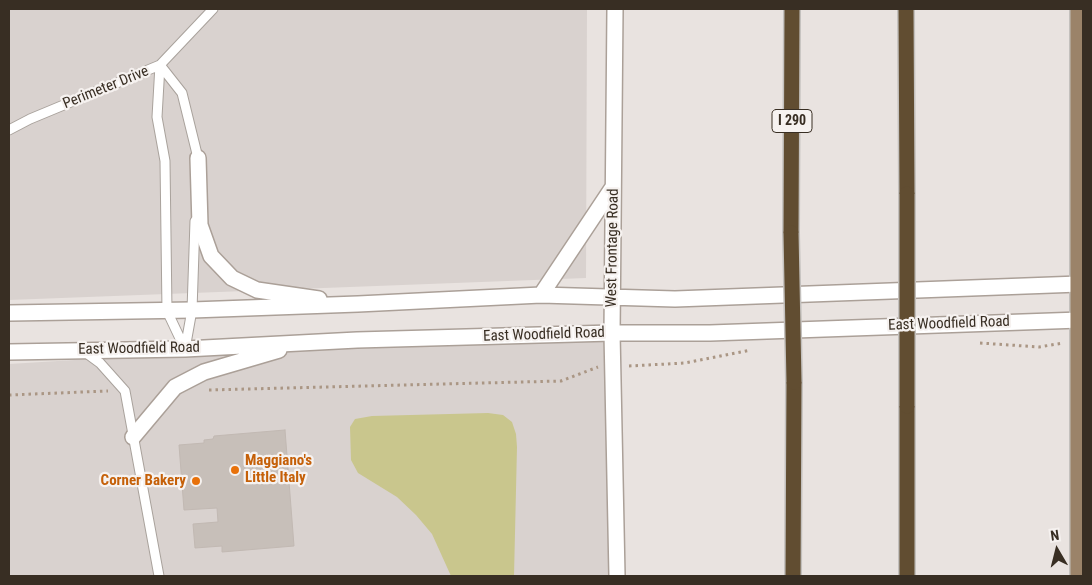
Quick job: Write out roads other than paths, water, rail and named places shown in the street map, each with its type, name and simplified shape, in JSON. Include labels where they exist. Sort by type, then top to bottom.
[{"type":"highway","name":"I 290","points":[[792,9],[793,576]]},
{"type":"highway","points":[[906,9],[907,576]]},
{"type":"main road","points":[[1078,9],[1080,320],[1078,576]]},
{"type":"street","name":"West Frontage Road","points":[[615,9],[612,333],[617,576]]},
{"type":"street","points":[[198,158],[200,225],[212,256],[232,278],[256,290],[358,304]]},
{"type":"street","points":[[541,295],[614,187]]},
{"type":"street","points":[[9,313],[192,310],[541,295],[675,299],[1079,284]]},
{"type":"street","name":"East Woodfield Road","points":[[9,352],[186,349],[307,342],[612,333],[710,333],[1080,320]]},
{"type":"street","points":[[133,438],[175,387],[204,372],[307,342]]},
{"type":"lane","name":"Perimeter Drive","points":[[9,130],[30,119],[160,66],[213,9]]},
{"type":"lane","points":[[160,66],[182,93],[198,158],[192,310],[186,349]]},
{"type":"lane","points":[[160,66],[157,117],[166,161],[167,310],[186,349]]},
{"type":"lane","points":[[84,350],[100,363],[125,390],[159,576]]},
{"type":"place","name":"Maggiano's Little Italy","points":[[235,470]]},
{"type":"place","name":"Corner Bakery","points":[[196,481]]}]
